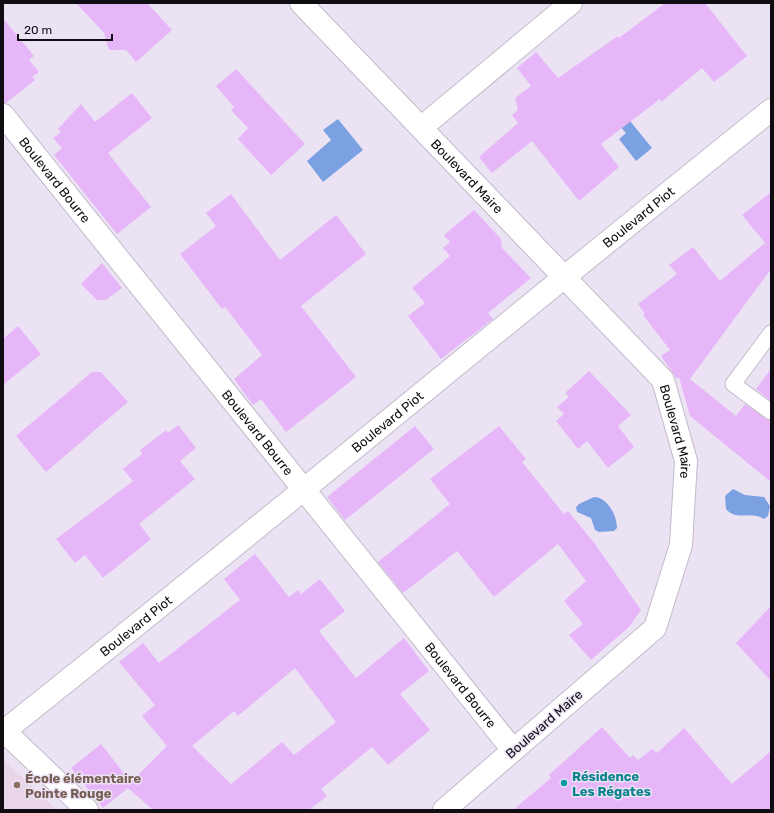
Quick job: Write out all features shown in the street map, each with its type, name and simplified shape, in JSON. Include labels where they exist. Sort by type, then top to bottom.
[{"type":"street","name":"Boulevard Maire","points":[[301,3],[422,127],[663,380],[686,461],[681,544],[655,628],[444,810]]},
{"type":"street","points":[[422,127],[571,3]]},
{"type":"street","name":"Boulevard Piot","points":[[3,732],[304,490],[564,276],[770,113]]},
{"type":"street","name":"Boulevard Bourre","points":[[3,115],[513,750]]},
{"type":"street","points":[[3,732],[87,810]]},
{"type":"lane","points":[[771,333],[733,384],[771,412]]},
{"type":"shaded area","name":"École élémentaire Pointe Rouge","points":[[3,759],[57,810],[3,810]]},
{"type":"water","points":[[626,116],[652,148],[636,161],[619,139],[626,133],[617,123]]},
{"type":"water","points":[[338,119],[363,150],[323,182],[307,161],[331,140],[323,130]]},
{"type":"water","points":[[733,489],[745,495],[764,497],[770,506],[768,516],[764,519],[753,515],[739,516],[730,513],[726,509],[725,496]]},
{"type":"water","points":[[594,497],[607,503],[613,512],[617,523],[617,528],[614,531],[599,532],[595,530],[591,518],[577,512],[576,507],[579,504]]},
{"type":"building","points":[[76,3],[147,3],[172,30],[136,62],[126,50],[109,50],[104,33]]},
{"type":"building","points":[[665,3],[705,3],[747,56],[714,82],[702,68],[661,102],[660,99],[601,144],[619,167],[579,201],[532,141],[492,173],[479,157],[518,123],[512,115],[518,110],[515,98],[531,86],[517,68],[536,52],[558,78],[618,36],[619,38]]},
{"type":"building","points":[[3,18],[34,56],[29,60],[39,72],[32,77],[35,80],[6,103],[3,103]]},
{"type":"building","points":[[236,69],[305,144],[271,175],[238,139],[248,128],[231,110],[234,107],[216,86]]},
{"type":"building","points":[[132,93],[152,118],[108,153],[151,207],[117,234],[54,155],[62,148],[53,138],[61,132],[58,129],[81,104],[95,122]]},
{"type":"building","points":[[771,192],[771,269],[690,379],[736,416],[745,404],[771,421],[771,482],[690,416],[679,377],[677,379],[661,356],[670,350],[643,315],[645,314],[638,304],[677,274],[669,265],[693,247],[720,281],[765,243],[742,215]]},
{"type":"building","points":[[231,194],[280,260],[336,215],[366,254],[301,306],[356,377],[286,432],[261,399],[253,405],[234,379],[262,355],[225,307],[222,309],[180,254],[216,226],[206,213]]},
{"type":"building","points":[[474,210],[501,239],[502,248],[531,278],[488,313],[493,319],[441,359],[408,316],[425,303],[412,288],[450,256],[443,248],[450,242],[444,235]]},
{"type":"building","points":[[102,263],[122,288],[106,300],[97,300],[81,284]]},
{"type":"building","points":[[18,326],[41,354],[3,385],[3,339]]},
{"type":"building","points":[[771,369],[771,401],[756,389]]},
{"type":"building","points":[[589,371],[631,415],[618,426],[634,447],[608,468],[587,441],[578,449],[556,421],[564,414],[557,407],[569,397],[565,393]]},
{"type":"building","points":[[92,372],[101,372],[128,402],[46,472],[16,436]]},
{"type":"building","points":[[178,425],[196,448],[180,461],[195,479],[139,524],[151,539],[103,578],[85,555],[75,563],[56,539],[133,481],[123,469],[142,454],[140,450],[166,430],[168,433]]},
{"type":"building","points":[[415,426],[434,449],[345,520],[327,497]]},
{"type":"building","points":[[499,426],[526,459],[522,462],[564,514],[568,511],[595,544],[641,610],[628,628],[591,660],[569,635],[583,624],[564,601],[586,581],[558,544],[494,597],[457,551],[403,593],[378,562],[450,504],[430,479]]},
{"type":"building","points":[[255,554],[289,597],[298,590],[301,594],[320,579],[345,611],[319,631],[356,678],[404,638],[429,671],[400,694],[430,730],[388,765],[372,747],[321,789],[327,796],[309,810],[153,810],[128,788],[103,808],[71,768],[101,744],[131,782],[167,746],[142,716],[155,705],[119,662],[143,643],[159,663],[240,600],[224,579]],"holes":[[[295,668],[336,722],[294,755],[282,742],[231,784],[192,746],[234,711],[238,716]]]},
{"type":"building","points":[[771,606],[771,681],[736,643]]},
{"type":"building","points":[[602,727],[630,758],[633,755],[638,760],[652,749],[657,753],[684,728],[732,784],[771,751],[771,810],[513,810],[551,778],[549,775]]},
{"type":"place","name":"Résidence Les Régates","points":[[564,783]]},
{"type":"place","name":"École élémentaire Pointe Rouge","points":[[17,785]]}]
